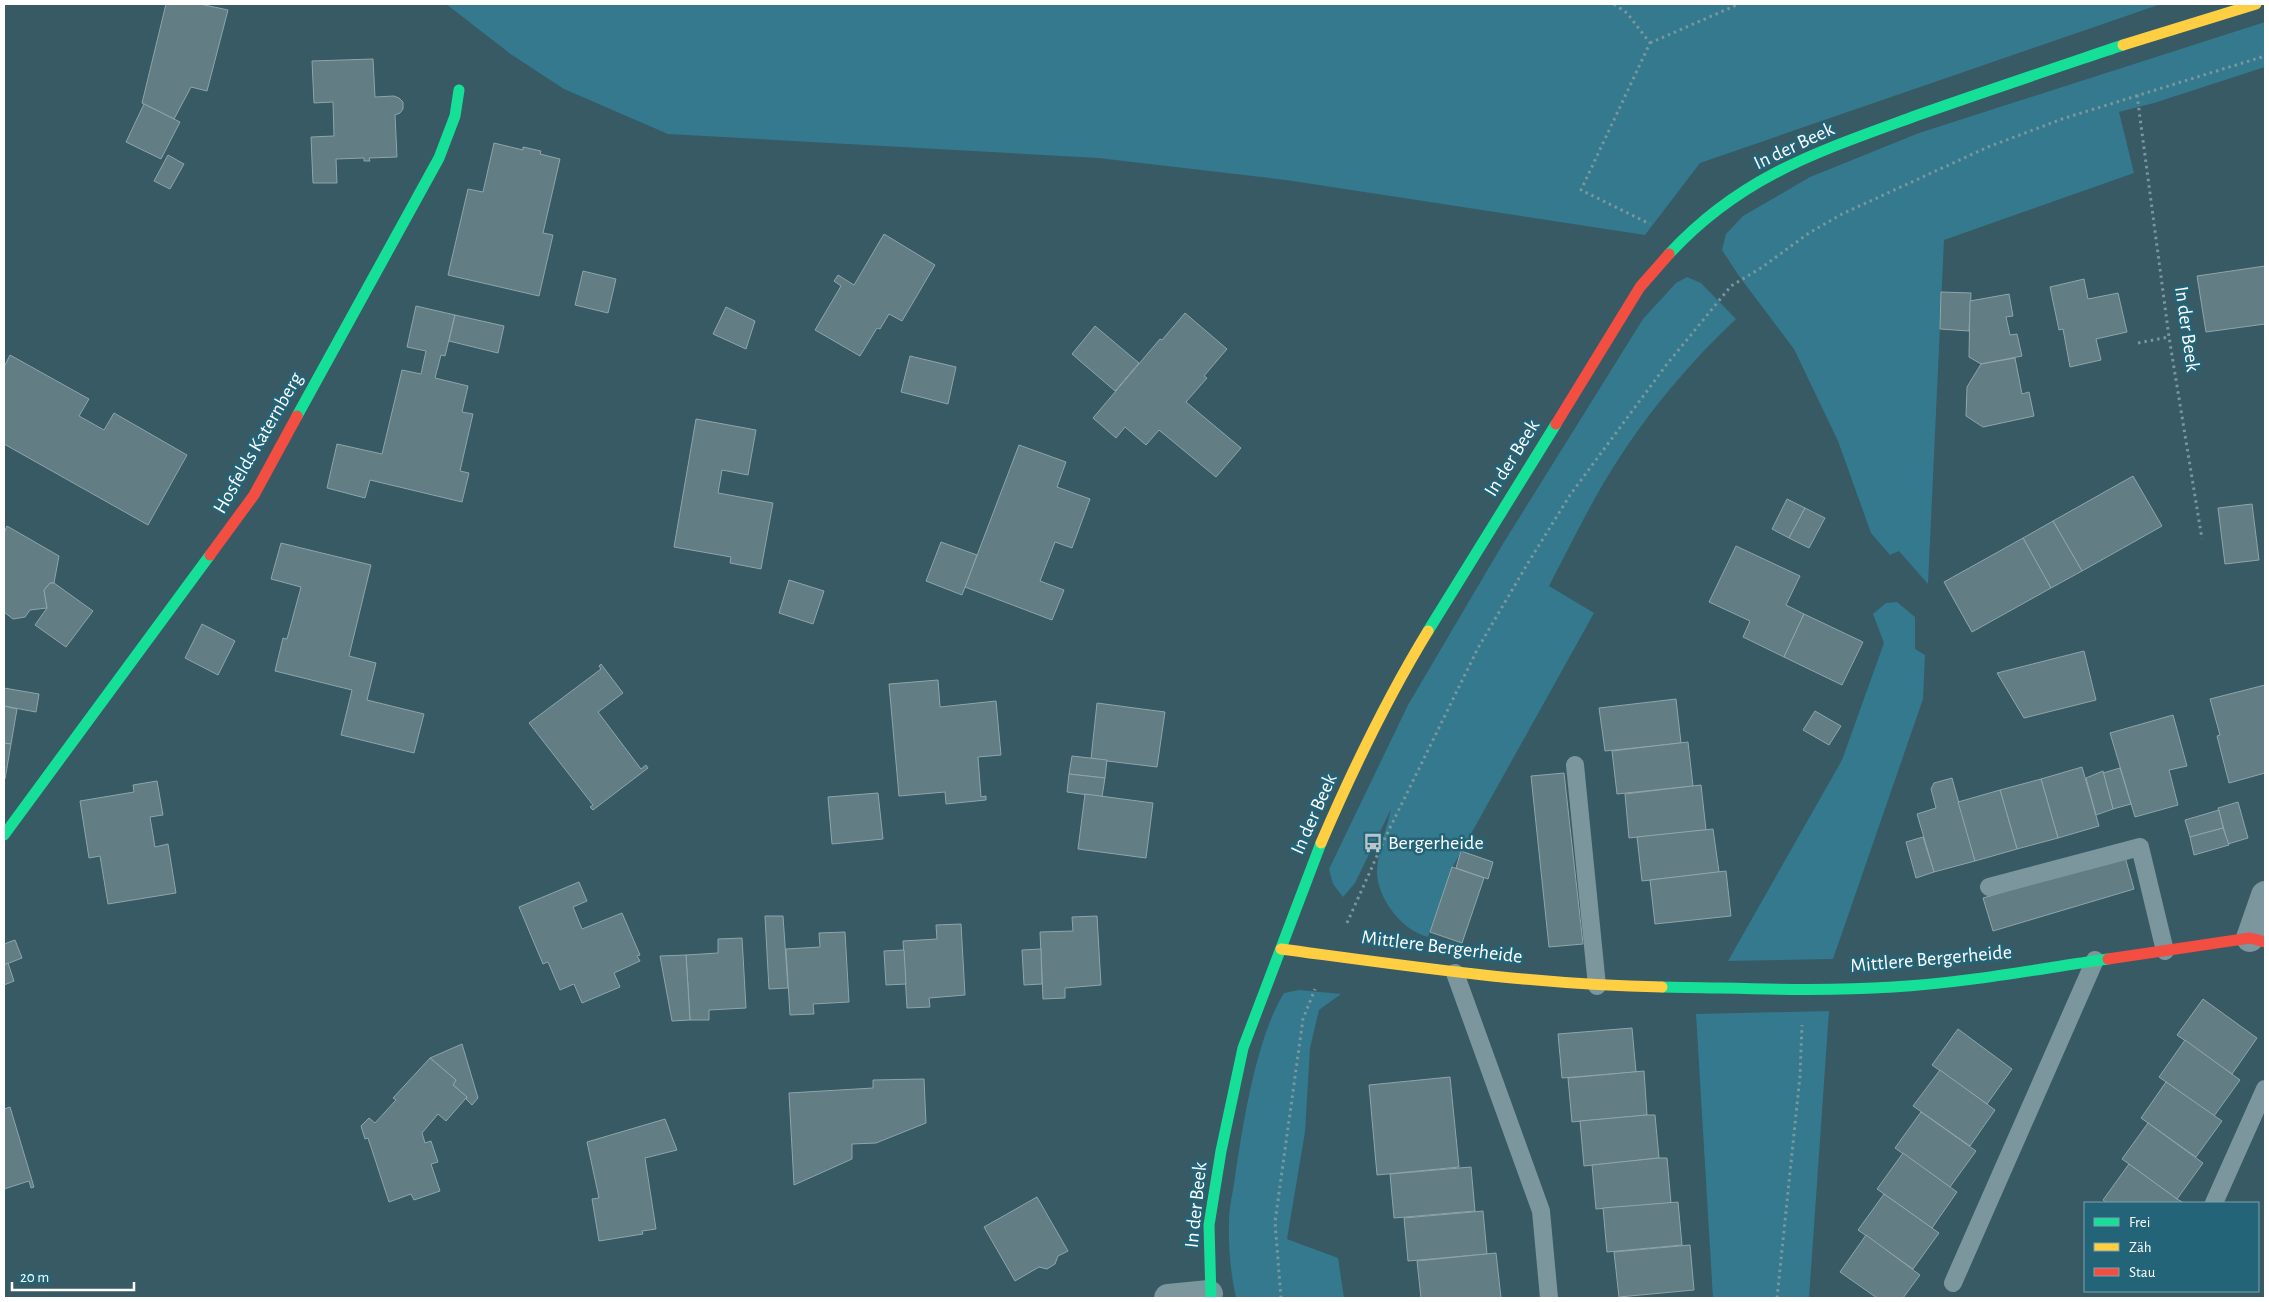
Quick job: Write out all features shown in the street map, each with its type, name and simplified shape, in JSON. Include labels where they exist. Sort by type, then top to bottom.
[{"type":"street","name":"In der Beek","points":[[1210,1296],[1209,1225],[1221,1151],[1243,1048],[1307,875],[1338,803],[1410,662],[1526,470],[1640,287],[1682,240],[1723,203],[1782,168],[1861,136],[1964,98],[2256,4]]},
{"type":"street","name":"Hosfelds Katernberg","points":[[4,836],[254,495],[438,158],[456,116],[459,90]]},
{"type":"street","points":[[2258,940],[2265,895]]},
{"type":"street","name":"Mittlere Bergerheide","points":[[1281,949],[1330,954],[1455,973],[1598,986],[1804,989],[1894,987],[2258,940]]},
{"type":"street","points":[[1168,1298],[1210,1296]]},
{"type":"lane","points":[[1576,765],[1598,986]]},
{"type":"lane","points":[[1989,887],[2140,847],[2165,952]]},
{"type":"lane","points":[[1953,1283],[2095,960]]},
{"type":"lane","points":[[1455,973],[1541,1211],[1549,1298]]},
{"type":"lane","points":[[2214,1202],[2265,1089]]},
{"type":"path","points":[[1614,4],[1626,13],[1650,44]]},
{"type":"path","points":[[1682,240],[1581,190],[1650,44],[1739,4]]},
{"type":"path","points":[[1281,1298],[1275,1222],[1303,1019],[1330,954],[1355,908],[1382,844],[1478,648],[1570,495],[1667,364],[1730,286],[1761,268],[1809,233],[1842,214],[1988,146],[2062,118],[2265,56]]},
{"type":"path","name":"In der Beek","points":[[2137,95],[2169,337],[2202,539]]},
{"type":"path","points":[[2138,343],[2169,337]]},
{"type":"path","points":[[1777,1298],[1800,1076],[1804,989]]},
{"type":"shaded area","points":[[446,4],[2161,4],[1700,163],[1645,235],[1286,180],[1098,158],[668,134],[564,89],[512,55]]},
{"type":"shaded area","points":[[2265,22],[2265,67],[2154,103],[2119,112],[2134,173],[1944,240],[1928,584],[1899,551],[1890,555],[1871,533],[1838,441],[1794,349],[1739,276],[1722,250],[1726,234],[1743,216],[1810,177],[1919,133]]},
{"type":"shaded area","points":[[1687,277],[1701,283],[1736,319],[1686,370],[1655,407],[1605,480],[1572,540],[1549,586],[1594,613],[1452,868],[1428,937],[1418,934],[1392,911],[1381,891],[1378,880],[1379,854],[1391,809],[1355,883],[1343,897],[1333,884],[1329,869],[1408,705],[1501,547],[1643,319],[1676,283]]},
{"type":"shaded area","points":[[1897,602],[1915,617],[1915,649],[1925,655],[1923,699],[1833,959],[1728,961],[1842,760],[1884,643],[1873,614],[1886,603]]},
{"type":"shaded area","points":[[1299,990],[1341,994],[1319,1010],[1310,1048],[1305,1132],[1287,1239],[1338,1258],[1344,1298],[1236,1298],[1230,1261],[1229,1216],[1252,1082],[1258,1057],[1274,1012],[1284,993]]},
{"type":"shaded area","points":[[1829,1011],[1809,1298],[1713,1298],[1696,1014]]},
{"type":"building","points":[[166,4],[200,4],[228,10],[207,91],[191,87],[174,119],[142,103]]},
{"type":"building","points":[[373,59],[375,97],[394,96],[403,102],[403,109],[395,115],[397,157],[369,158],[370,161],[364,161],[364,158],[336,159],[337,183],[313,183],[311,137],[334,136],[333,102],[314,103],[312,61]]},
{"type":"building","points":[[144,104],[180,122],[161,159],[126,142]]},
{"type":"building","points":[[494,143],[523,150],[523,147],[541,151],[540,154],[560,159],[543,233],[553,235],[539,296],[448,275],[468,189],[483,192]]},
{"type":"building","points":[[168,155],[184,164],[170,189],[154,181]]},
{"type":"building","points":[[884,234],[935,265],[902,321],[889,314],[880,329],[877,328],[860,356],[815,330],[841,286],[834,281],[838,275],[854,285]]},
{"type":"building","points":[[2265,266],[2265,324],[2206,332],[2197,276]]},
{"type":"building","points":[[583,271],[616,279],[608,313],[575,305]]},
{"type":"building","points":[[2084,279],[2088,299],[2118,293],[2127,332],[2096,339],[2101,360],[2070,367],[2063,329],[2059,330],[2050,287]]},
{"type":"building","points":[[1941,292],[1971,293],[1969,331],[1940,329]]},
{"type":"building","points":[[2009,294],[2013,316],[2006,317],[2010,335],[2017,334],[2022,356],[1981,364],[1969,357],[1970,301]]},
{"type":"building","points":[[416,306],[455,315],[445,356],[441,355],[435,378],[468,386],[462,412],[473,414],[460,471],[469,473],[462,502],[370,480],[365,498],[327,488],[337,444],[382,454],[402,370],[421,374],[426,351],[407,347]]},
{"type":"building","points":[[726,307],[755,321],[746,349],[713,334]]},
{"type":"building","points":[[1185,313],[1227,349],[1204,376],[1207,378],[1186,402],[1241,448],[1216,477],[1159,430],[1146,445],[1125,427],[1116,438],[1093,418],[1160,339],[1162,340]]},
{"type":"building","points":[[455,315],[504,326],[498,353],[449,341]]},
{"type":"building","points":[[1095,326],[1139,363],[1115,391],[1072,354]]},
{"type":"building","points":[[10,355],[89,399],[79,416],[104,430],[114,413],[187,455],[148,525],[4,444],[4,367]]},
{"type":"building","points":[[910,356],[956,367],[948,404],[901,392]]},
{"type":"building","points":[[2015,358],[2022,394],[2029,392],[2034,416],[1983,427],[1966,416],[1967,387],[1981,364]]},
{"type":"building","points":[[696,419],[756,430],[748,475],[722,470],[718,493],[773,503],[761,569],[730,563],[731,557],[674,547]]},
{"type":"building","points":[[1019,445],[1066,462],[1057,487],[1090,499],[1072,548],[1055,542],[1040,581],[1064,590],[1052,620],[965,587]]},
{"type":"building","points":[[2133,476],[2162,526],[2082,571],[2053,521]]},
{"type":"building","points":[[1787,499],[1805,508],[1789,538],[1772,529]]},
{"type":"building","points":[[2252,504],[2259,560],[2225,564],[2218,508]]},
{"type":"building","points":[[1805,508],[1825,518],[1809,548],[1789,538]]},
{"type":"building","points":[[2053,521],[2082,571],[2051,588],[2023,538]]},
{"type":"building","points":[[7,526],[59,556],[54,583],[50,583],[44,590],[47,608],[30,610],[25,617],[13,619],[4,612],[4,533]]},
{"type":"building","points":[[2023,538],[2051,588],[1972,632],[1944,582]]},
{"type":"building","points":[[941,542],[977,555],[962,595],[926,581]]},
{"type":"building","points":[[281,543],[371,565],[349,656],[376,663],[367,700],[424,714],[414,753],[341,735],[352,690],[275,671],[283,638],[287,639],[301,587],[271,579]]},
{"type":"building","points":[[1736,546],[1800,576],[1786,605],[1804,614],[1784,657],[1743,637],[1750,621],[1709,602]]},
{"type":"building","points":[[789,580],[824,591],[813,624],[779,613]]},
{"type":"building","points":[[50,583],[54,583],[93,611],[66,647],[35,625],[47,608],[44,590]]},
{"type":"building","points":[[1804,614],[1863,642],[1842,685],[1784,657]]},
{"type":"building","points":[[202,624],[235,641],[218,675],[185,658]]},
{"type":"building","points":[[2084,651],[2096,700],[2024,718],[1997,673]]},
{"type":"building","points":[[601,664],[623,693],[598,712],[641,769],[646,765],[648,768],[593,810],[590,807],[593,805],[529,723],[601,669],[599,666]]},
{"type":"building","points":[[938,680],[940,707],[996,701],[1001,755],[978,757],[981,797],[986,796],[986,800],[946,804],[945,792],[899,796],[889,684]]},
{"type":"building","points":[[2265,685],[2265,773],[2229,783],[2217,736],[2220,735],[2210,699]]},
{"type":"building","points":[[4,688],[39,694],[36,712],[4,706]]},
{"type":"building","points":[[1676,699],[1681,743],[1605,751],[1599,708]]},
{"type":"building","points":[[1097,703],[1165,712],[1157,767],[1091,759]]},
{"type":"building","points":[[4,706],[17,709],[11,744],[4,743]]},
{"type":"building","points":[[1815,711],[1841,726],[1829,745],[1803,730]]},
{"type":"building","points":[[2173,715],[2187,766],[2169,770],[2178,805],[2135,817],[2110,733]]},
{"type":"building","points":[[1688,742],[1693,786],[1617,794],[1612,751]]},
{"type":"building","points":[[4,743],[11,744],[5,779],[4,779]]},
{"type":"building","points":[[1072,756],[1107,760],[1105,778],[1069,774]]},
{"type":"building","points":[[2082,767],[2099,826],[2058,838],[2041,779]]},
{"type":"building","points":[[2120,768],[2131,804],[2113,809],[2103,773]]},
{"type":"building","points":[[2103,771],[2113,809],[2096,815],[2086,778]]},
{"type":"building","points":[[1564,773],[1583,944],[1549,947],[1531,776]]},
{"type":"building","points":[[1069,774],[1105,778],[1102,797],[1067,792]]},
{"type":"building","points":[[1952,778],[1975,861],[1934,872],[1917,814],[1936,808],[1931,789],[1934,783]]},
{"type":"building","points":[[2041,779],[2058,838],[2017,849],[2000,790]]},
{"type":"building","points":[[157,781],[163,815],[150,817],[155,847],[168,844],[176,893],[108,904],[100,856],[89,858],[80,801],[134,792],[133,785]]},
{"type":"building","points":[[1701,785],[1706,830],[1629,838],[1625,794]]},
{"type":"building","points":[[2000,790],[2017,849],[1975,861],[1958,802]]},
{"type":"building","points":[[878,793],[883,839],[832,844],[828,797]]},
{"type":"building","points":[[1085,794],[1153,803],[1146,858],[1078,849]]},
{"type":"building","points":[[2238,802],[2248,838],[2228,844],[2218,808]]},
{"type":"building","points":[[2219,810],[2223,828],[2190,837],[2185,820]]},
{"type":"building","points":[[2223,828],[2229,845],[2194,855],[2190,837]]},
{"type":"building","points":[[1713,829],[1719,872],[1642,881],[1637,837]]},
{"type":"building","points":[[1923,837],[1934,872],[1916,878],[1906,842]]},
{"type":"building","points":[[1461,851],[1493,862],[1488,879],[1456,868]]},
{"type":"building","points":[[2125,857],[2134,889],[1993,931],[1983,898]]},
{"type":"building","points":[[1452,867],[1484,878],[1462,943],[1430,932]]},
{"type":"building","points":[[1726,871],[1731,916],[1655,924],[1650,880]]},
{"type":"building","points":[[579,882],[587,901],[573,907],[582,929],[622,913],[640,955],[637,956],[640,961],[614,973],[620,987],[582,1003],[574,984],[560,990],[548,962],[543,964],[519,907]]},
{"type":"building","points":[[765,916],[783,916],[788,988],[769,989]]},
{"type":"building","points":[[1097,916],[1101,985],[1065,988],[1065,998],[1043,999],[1040,932],[1073,931],[1072,917]]},
{"type":"building","points":[[961,924],[965,995],[929,998],[930,1007],[907,1008],[903,941],[937,939],[936,925]]},
{"type":"building","points":[[845,932],[849,1002],[813,1004],[814,1014],[790,1015],[786,949],[820,947],[819,933]]},
{"type":"building","points":[[742,938],[746,1008],[709,1010],[709,1020],[690,1020],[686,955],[718,953],[718,939]]},
{"type":"building","points":[[15,940],[22,958],[4,965],[4,944]]},
{"type":"building","points":[[1041,949],[1042,984],[1024,985],[1022,950]]},
{"type":"building","points":[[904,950],[906,984],[886,985],[884,951]]},
{"type":"building","points":[[686,955],[690,1020],[672,1021],[660,956]]},
{"type":"building","points":[[8,963],[14,981],[4,985],[4,965]]},
{"type":"building","points":[[2203,999],[2257,1038],[2232,1074],[2177,1035]]},
{"type":"building","points":[[1632,1028],[1636,1072],[1562,1078],[1558,1034]]},
{"type":"building","points":[[1958,1029],[2012,1069],[1987,1104],[1932,1065]]},
{"type":"building","points":[[2185,1040],[2240,1080],[2214,1116],[2159,1077]]},
{"type":"building","points":[[462,1044],[478,1098],[472,1105],[466,1099],[467,1097],[453,1085],[456,1080],[430,1058]]},
{"type":"building","points":[[430,1058],[456,1080],[453,1085],[467,1097],[446,1121],[438,1114],[422,1133],[425,1143],[431,1141],[438,1162],[431,1164],[440,1191],[414,1200],[411,1194],[389,1202],[368,1138],[365,1139],[361,1126],[369,1118],[375,1123],[396,1100],[393,1098]]},
{"type":"building","points":[[1940,1070],[1995,1110],[1970,1146],[1913,1106]]},
{"type":"building","points":[[1644,1071],[1647,1115],[1572,1122],[1568,1078]]},
{"type":"building","points":[[1450,1077],[1459,1167],[1377,1175],[1369,1085]]},
{"type":"building","points":[[924,1079],[926,1123],[876,1143],[852,1144],[852,1159],[794,1185],[789,1093],[873,1088],[873,1080]]},
{"type":"building","points":[[2166,1082],[2222,1121],[2196,1157],[2141,1118]]},
{"type":"building","points":[[10,1107],[34,1187],[31,1188],[29,1181],[4,1189],[4,1109]]},
{"type":"building","points":[[1921,1112],[1976,1151],[1950,1187],[1895,1148]]},
{"type":"building","points":[[1655,1115],[1659,1158],[1584,1166],[1580,1121]]},
{"type":"building","points":[[665,1119],[677,1150],[645,1158],[656,1229],[642,1231],[643,1234],[599,1241],[592,1199],[599,1198],[587,1142]]},
{"type":"building","points":[[2148,1123],[2203,1163],[2177,1199],[2122,1159]]},
{"type":"building","points":[[1903,1153],[1957,1192],[1932,1228],[1877,1189]]},
{"type":"building","points":[[1667,1158],[1671,1203],[1596,1209],[1592,1165]]},
{"type":"building","points":[[2129,1164],[2182,1202],[2106,1202],[2103,1200]]},
{"type":"building","points":[[1471,1167],[1475,1211],[1394,1218],[1390,1174]]},
{"type":"building","points":[[1884,1194],[1939,1233],[1913,1269],[1858,1230]]},
{"type":"building","points":[[1037,1197],[1068,1251],[1058,1256],[1055,1264],[1047,1269],[1039,1267],[1015,1281],[984,1227]]},
{"type":"building","points":[[1678,1202],[1682,1245],[1607,1252],[1603,1208]]},
{"type":"building","points":[[1483,1211],[1487,1254],[1408,1261],[1404,1218]]},
{"type":"building","points":[[1866,1235],[1920,1275],[1903,1298],[1877,1298],[1840,1272]]},
{"type":"building","points":[[1690,1245],[1694,1290],[1619,1297],[1614,1252]]},
{"type":"building","points":[[1496,1253],[1501,1298],[1421,1298],[1417,1261]]},
{"type":"traffic: fast","points":[[1669,254],[1725,204],[1784,168],[1815,154],[1918,115],[2123,45]]},
{"type":"traffic: fast","points":[[297,416],[439,158],[455,116],[459,90]]},
{"type":"traffic: fast","points":[[1428,631],[1556,424]]},
{"type":"traffic: fast","points":[[4,835],[210,555]]},
{"type":"traffic: fast","points":[[1211,1298],[1209,1225],[1221,1151],[1243,1048],[1321,843]]},
{"type":"traffic: fast","points":[[1662,987],[1807,989],[1893,987],[1974,979],[2108,959]]},
{"type":"traffic: slow","points":[[2123,45],[2256,4]]},
{"type":"traffic: slow","points":[[1321,843],[1371,735],[1398,682],[1428,631]]},
{"type":"traffic: slow","points":[[1281,949],[1519,979],[1662,987]]},
{"type":"traffic: jam","points":[[1556,424],[1640,287],[1669,254]]},
{"type":"traffic: jam","points":[[210,555],[254,495],[297,416]]},
{"type":"traffic: jam","points":[[2108,959],[2250,938],[2265,942]]},
{"type":"place","name":"Bergerheide","points":[[1373,843]]}]
